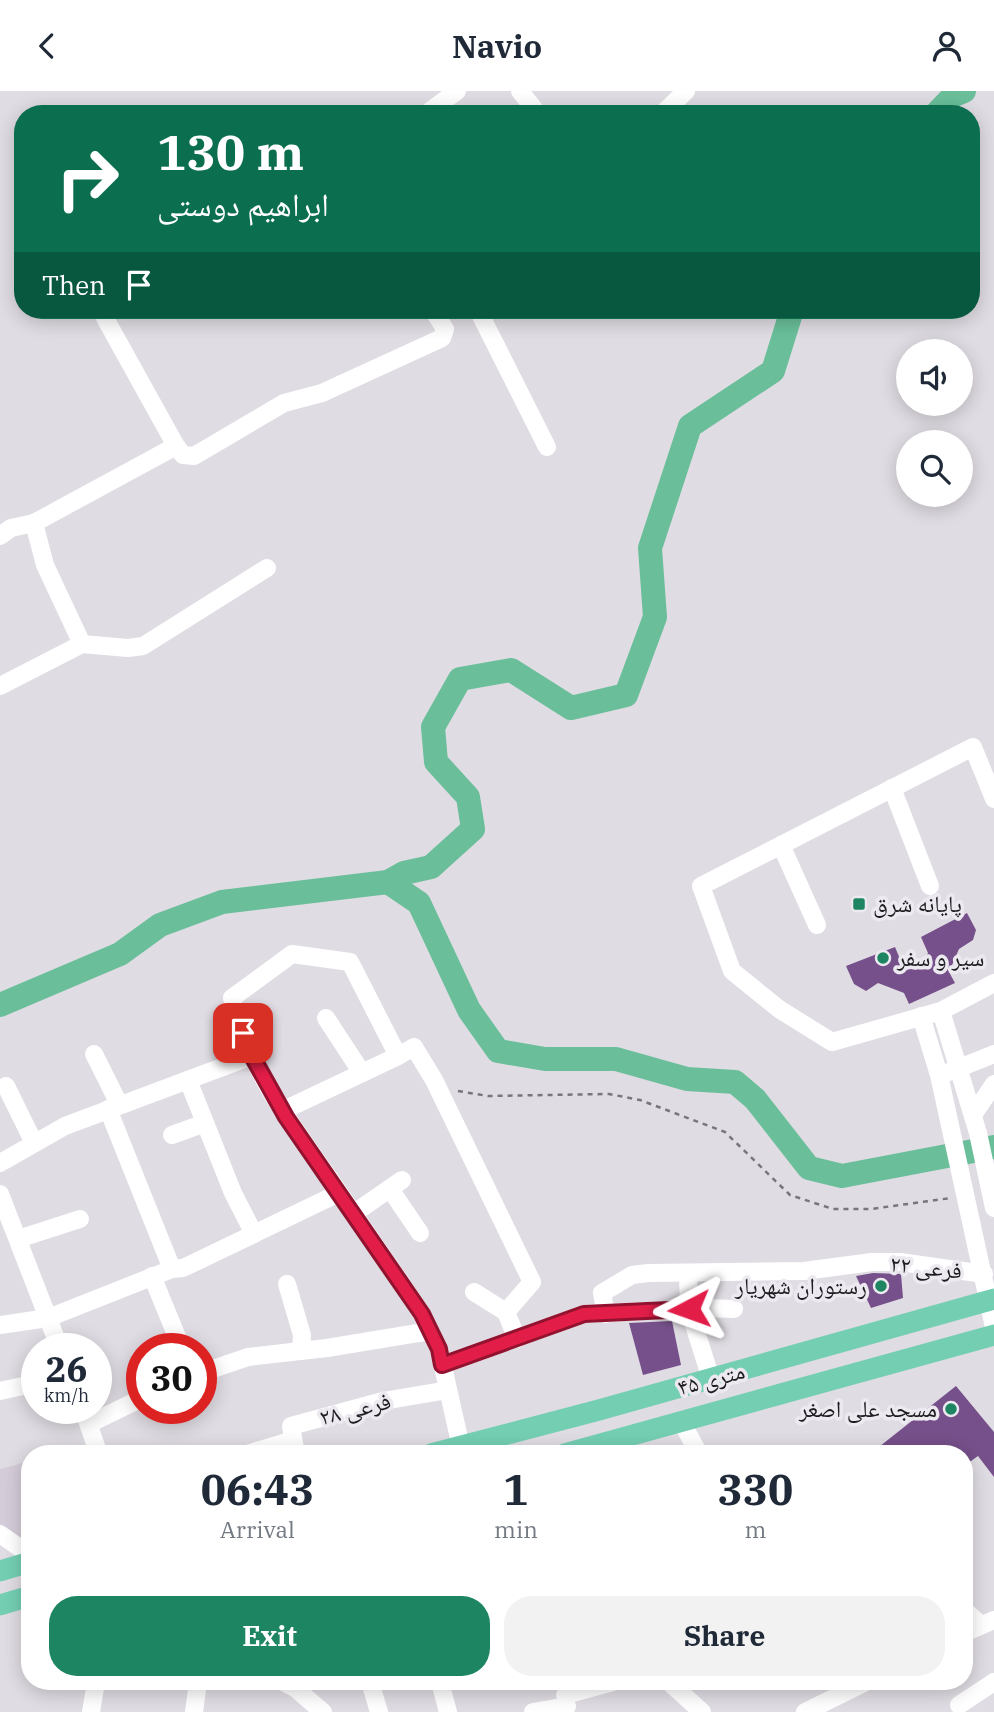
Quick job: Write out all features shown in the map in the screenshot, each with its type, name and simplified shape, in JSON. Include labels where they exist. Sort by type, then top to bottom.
[{"type":"main road","name":"۴۵ متری","points":[[469,1445],[992,1300]]},
{"type":"main road","name":"۴۵ متری","points":[[617,1445],[681,1421],[994,1335]]},
{"type":"main road","points":[[599,1411],[595,1417],[595,1426],[607,1445]]},
{"type":"main road","points":[[556,1422],[569,1433],[570,1445]]},
{"type":"main road","points":[[0,1571],[21,1565]]},
{"type":"main road","points":[[0,1605],[21,1599]]},
{"type":"street","points":[[438,105],[457,91]]},
{"type":"street","points":[[520,91],[531,105]]},
{"type":"street","points":[[671,105],[686,91]]},
{"type":"street","points":[[106,319],[176,446],[183,455],[194,456],[284,403],[322,393],[442,338],[445,330],[440,319]]},
{"type":"street","points":[[483,319],[547,447]]},
{"type":"street","points":[[0,536],[11,528],[34,523],[176,446]]},
{"type":"street","points":[[34,523],[45,565],[82,644]]},
{"type":"street","points":[[0,686],[82,644],[128,648],[143,646],[267,568]]},
{"type":"street","points":[[994,799],[973,747],[701,886],[732,971],[779,1009],[832,1042],[941,1011],[994,983]]},
{"type":"street","points":[[892,788],[930,886]]},
{"type":"street","points":[[781,845],[817,925]]},
{"type":"street","points":[[398,1056],[350,962],[292,954],[232,998],[252,1056],[282,1111],[422,1314],[439,1349],[461,1445]]},
{"type":"street","points":[[941,1011],[973,1115],[993,1196]]},
{"type":"street","points":[[921,1017],[939,1075],[965,1196],[992,1300],[994,1327]]},
{"type":"street","points":[[326,1018],[362,1073]]},
{"type":"street","points":[[282,1111],[414,1047],[439,1092],[532,1282],[506,1312]]},
{"type":"street","points":[[94,1054],[172,1269]]},
{"type":"street","points":[[939,1075],[959,1070],[994,1054]]},
{"type":"street","points":[[0,1163],[34,1143],[114,1106],[252,1056]]},
{"type":"street","points":[[188,1080],[233,1193],[254,1234]]},
{"type":"street","points":[[973,1115],[994,1084]]},
{"type":"street","points":[[6,1086],[34,1143]]},
{"type":"street","points":[[172,1135],[205,1123]]},
{"type":"street","points":[[354,1214],[396,1184],[420,1233]]},
{"type":"street","points":[[0,1325],[48,1318],[152,1276],[183,1268],[339,1193]]},
{"type":"street","points":[[0,1194],[54,1333]]},
{"type":"street","points":[[18,1239],[80,1219]]},
{"type":"street","name":"فرعی ۲۲","points":[[606,1314],[602,1293],[632,1275],[648,1273],[804,1271],[873,1262],[900,1262],[984,1274]]},
{"type":"street","points":[[688,1274],[689,1309],[711,1379]]},
{"type":"street","points":[[152,1276],[175,1333]]},
{"type":"street","points":[[287,1284],[302,1335],[301,1351]]},
{"type":"street","points":[[474,1291],[506,1312],[517,1339]]},
{"type":"street","points":[[442,1365],[584,1314],[734,1309]]},
{"type":"street","points":[[217,1368],[248,1357],[430,1331]]},
{"type":"street","points":[[0,1391],[21,1386]]},
{"type":"street","name":"فرعی ۲۸","points":[[295,1445],[290,1426],[383,1401],[448,1390]]},
{"type":"street","points":[[681,1421],[694,1445]]},
{"type":"street","points":[[89,1424],[96,1445]]},
{"type":"street","points":[[0,1534],[21,1549]]},
{"type":"street","points":[[959,1705],[994,1682]]},
{"type":"street","points":[[91,1712],[95,1690]]},
{"type":"street","points":[[194,1712],[197,1690]]},
{"type":"street","points":[[297,1690],[314,1710]]},
{"type":"street","points":[[372,1690],[379,1712]]},
{"type":"street","points":[[442,1690],[448,1712]]},
{"type":"street","points":[[533,1712],[591,1690]]},
{"type":"street","points":[[677,1690],[699,1711]]},
{"type":"street","points":[[815,1710],[851,1690]]},
{"type":"path","points":[[439,1092],[488,1096],[609,1094],[640,1100],[725,1132],[790,1195],[833,1209],[871,1209],[965,1196]]},
{"type":"shaded area","points":[[21,1463],[21,1540],[0,1524],[0,1469]]},
{"type":"building","name":"سیر و سفر","points":[[967,913],[976,930],[973,940],[959,949],[949,972],[955,983],[909,1004],[904,993],[878,983],[866,991],[854,984],[846,966],[895,947],[902,964],[910,968],[924,962],[928,953],[921,937]]},
{"type":"building","name":"رستوران شهریار","points":[[873,1273],[901,1274],[903,1298],[871,1308],[856,1276]]},
{"type":"building","points":[[672,1321],[681,1365],[643,1375],[629,1323]]},
{"type":"building","name":"مسجد علی اصغر","points":[[956,1386],[994,1432],[994,1477],[978,1456],[973,1460],[973,1445],[881,1445]]},
{"type":"waterway","points":[[945,105],[954,95],[964,91]]},
{"type":"waterway","points":[[388,882],[404,873],[431,867],[473,829],[468,797],[436,762],[433,727],[460,679],[511,670],[571,708],[626,695],[655,617],[650,548],[690,426],[773,371],[789,319]]},
{"type":"waterway","points":[[0,1005],[120,954],[160,925],[222,902],[388,882],[419,903],[469,1010],[498,1051],[545,1059],[616,1059],[687,1079],[735,1082],[755,1099],[809,1168],[842,1176],[994,1147]]},
{"type":"place","name":"پایانه شرق","points":[[859,904]]},
{"type":"place","name":"سیر و سفر","points":[[883,958]]},
{"type":"place","name":"رستوران شهریار","points":[[881,1286]]},
{"type":"place","name":"مسجد علی اصغر","points":[[951,1409]]},
{"type":"route","points":[[243,1033],[252,1056],[286,1117],[422,1314],[439,1349],[442,1365],[584,1314],[689,1309]]}]
